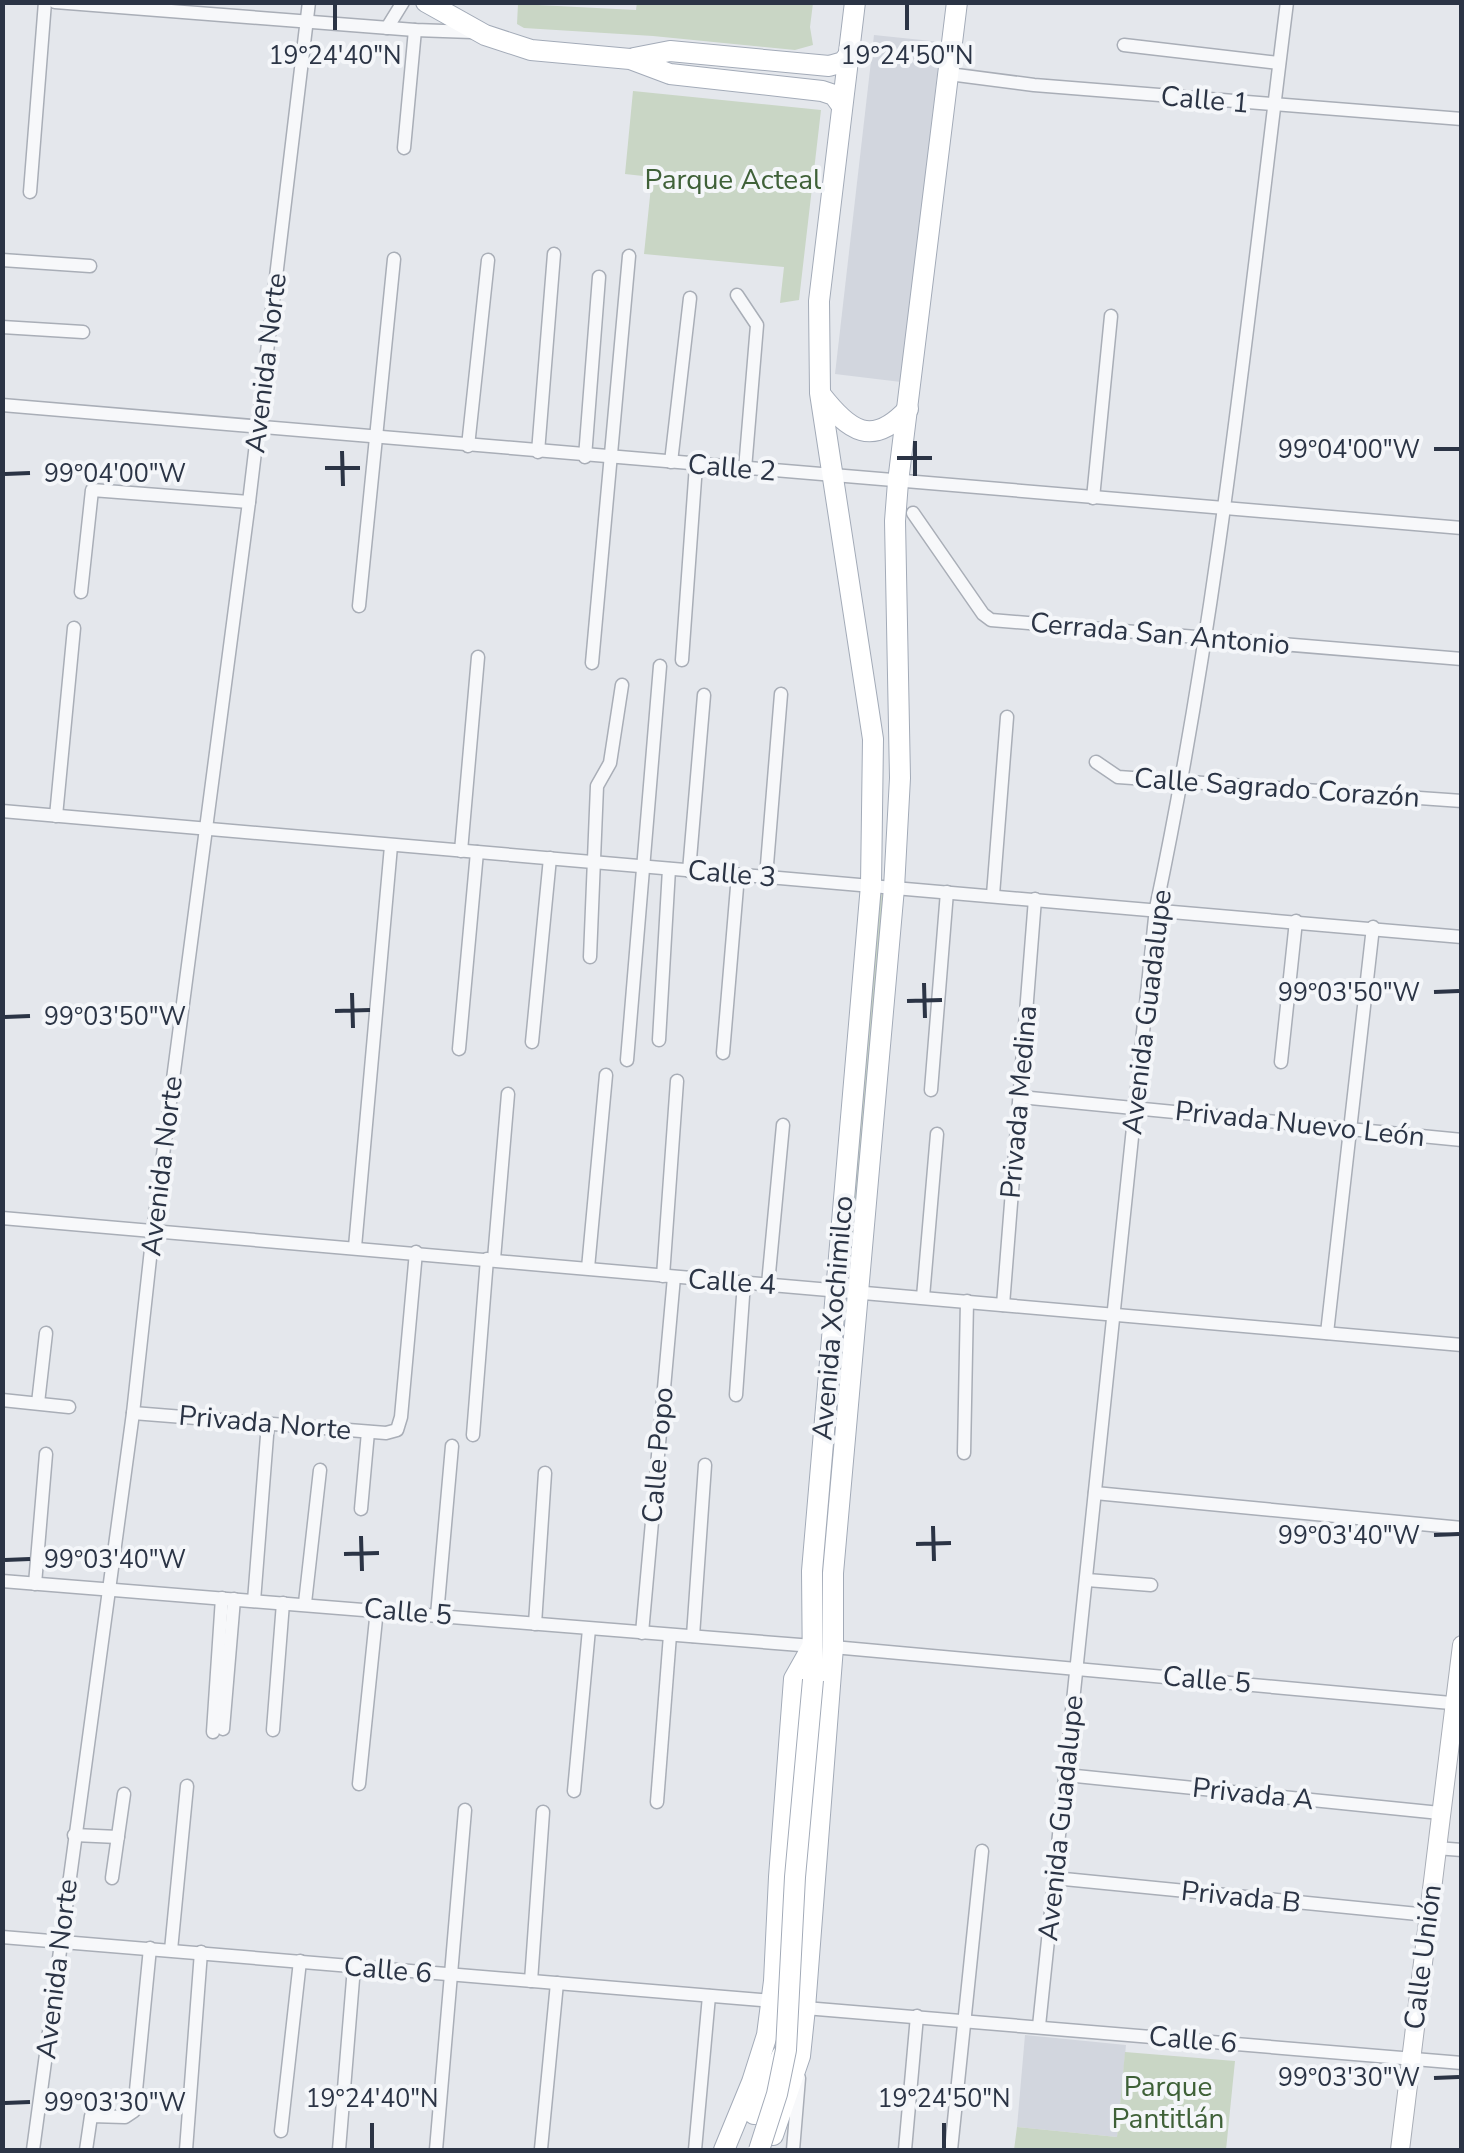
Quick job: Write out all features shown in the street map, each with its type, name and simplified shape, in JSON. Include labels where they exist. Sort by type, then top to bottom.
[{"type":"main road","points":[[426,2],[479,32],[531,50],[630,59],[670,74],[822,92],[834,95],[842,106]]},
{"type":"main road","name":"Avenida Xochimilco","points":[[724,2150],[761,2058],[773,2001],[778,1877],[794,1679],[823,1646],[812,1571],[870,885],[874,739],[820,393],[818,315],[855,2]]},
{"type":"main road","name":"Avenida Xochimilco","points":[[763,2150],[800,2056],[805,2008],[823,1646],[833,1573],[894,888],[900,778],[895,521],[957,2]]},
{"type":"main road","points":[[630,59],[670,51],[829,66],[843,62],[847,56]]},
{"type":"main road","points":[[820,393],[842,419],[862,431],[885,429],[908,409]]},
{"type":"main road","points":[[763,2150],[786,2050],[813,1680],[823,1646]]},
{"type":"main road","points":[[738,2150],[805,2008]]},
{"type":"street","points":[[30,192],[45,2]]},
{"type":"street","points":[[55,2],[479,32]]},
{"type":"street","name":"Avenida Norte","points":[[33,2150],[133,1413],[309,2]]},
{"type":"street","points":[[387,28],[403,2]]},
{"type":"street","name":"Avenida Guadalupe","points":[[1039,2026],[1156,908],[1184,780],[1205,638],[1287,2]]},
{"type":"street","points":[[404,148],[415,30]]},
{"type":"street","points":[[1124,45],[1280,63]]},
{"type":"street","name":"Calle 1","points":[[949,74],[1274,106],[1462,119]]},
{"type":"street","points":[[538,452],[554,254]]},
{"type":"street","points":[[592,663],[628,256]]},
{"type":"street","points":[[359,606],[394,259]]},
{"type":"street","points":[[2,260],[90,266]]},
{"type":"street","points":[[468,446],[488,260]]},
{"type":"street","points":[[585,456],[599,278]]},
{"type":"street","points":[[737,295],[757,325],[745,469]]},
{"type":"street","points":[[671,462],[690,298]]},
{"type":"street","points":[[1093,498],[1111,316]]},
{"type":"street","points":[[2,327],[83,332]]},
{"type":"street","name":"Calle 2","points":[[2,405],[1462,528]]},
{"type":"street","points":[[682,660],[696,465]]},
{"type":"street","points":[[81,592],[92,490],[249,502]]},
{"type":"street","name":"Cerrada San Antonio","points":[[913,513],[991,620],[1462,658]]},
{"type":"street","points":[[56,816],[74,628]]},
{"type":"street","points":[[461,851],[478,657]]},
{"type":"street","points":[[627,1060],[660,666]]},
{"type":"street","points":[[590,957],[597,786],[610,763],[622,685]]},
{"type":"street","points":[[766,877],[781,694]]},
{"type":"street","points":[[689,870],[704,696]]},
{"type":"street","points":[[993,895],[1007,717]]},
{"type":"street","name":"Calle Sagrado Corazón","points":[[1096,762],[1116,776],[1462,802]]},
{"type":"street","name":"Calle 3","points":[[2,811],[1462,936]]},
{"type":"street","points":[[355,1247],[392,846]]},
{"type":"street","points":[[459,1049],[476,852]]},
{"type":"street","points":[[532,1042],[550,858]]},
{"type":"street","points":[[659,1040],[670,869]]},
{"type":"street","points":[[723,1053],[738,875]]},
{"type":"street","points":[[932,1090],[946,892]]},
{"type":"street","name":"Privada Medina","points":[[1002,1304],[1035,899]]},
{"type":"street","points":[[1281,1062],[1296,921]]},
{"type":"street","points":[[1327,1333],[1373,928]]},
{"type":"street","points":[[588,1268],[606,1075]]},
{"type":"street","name":"Calle Popo","points":[[642,1633],[669,1276],[677,1081]]},
{"type":"street","points":[[473,1434],[508,1094]]},
{"type":"street","name":"Privada Nuevo León","points":[[1020,1097],[1462,1140]]},
{"type":"street","points":[[768,1284],[783,1125]]},
{"type":"street","points":[[923,1297],[937,1134]]},
{"type":"street","name":"Calle 4","points":[[2,1218],[1462,1345]]},
{"type":"street","name":"Privada Norte","points":[[133,1413],[368,1432],[398,1430],[416,1252]]},
{"type":"street","points":[[736,1395],[744,1282]]},
{"type":"street","points":[[964,1453],[967,1301]]},
{"type":"street","points":[[38,1404],[46,1333]]},
{"type":"street","points":[[2,1400],[69,1407]]},
{"type":"street","points":[[254,1601],[268,1423]]},
{"type":"street","points":[[361,1508],[368,1432]]},
{"type":"street","points":[[438,1615],[452,1446]]},
{"type":"street","points":[[35,1584],[46,1454]]},
{"type":"street","points":[[694,1636],[705,1465]]},
{"type":"street","points":[[305,1604],[320,1470]]},
{"type":"street","points":[[535,1624],[545,1473]]},
{"type":"street","points":[[1095,1493],[1462,1528]]},
{"type":"street","points":[[1087,1580],[1151,1584]]},
{"type":"street","name":"Calle 5","points":[[2,1582],[823,1646],[1458,1704]]},
{"type":"street","points":[[218,1731],[228,1599]]},
{"type":"street","points":[[273,1730],[283,1603]]},
{"type":"street","points":[[359,1784],[377,1609]]},
{"type":"street","points":[[574,1791],[589,1629]]},
{"type":"street","points":[[656,1802],[670,1635]]},
{"type":"street","name":"Calle Unión","points":[[1400,2150],[1440,1813],[1458,1704],[1462,1644]]},
{"type":"street","name":"Privada A","points":[[1066,1775],[1440,1813]]},
{"type":"street","points":[[171,1950],[187,1786]]},
{"type":"street","points":[[112,1878],[124,1794]]},
{"type":"street","points":[[436,2150],[465,1810]]},
{"type":"street","points":[[531,1981],[543,1812]]},
{"type":"street","points":[[74,1835],[118,1837]]},
{"type":"street","points":[[1436,1848],[1462,1850]]},
{"type":"street","points":[[952,2150],[982,1851]]},
{"type":"street","name":"Privada B","points":[[1054,1878],[1428,1916]]},
{"type":"street","name":"Calle 6","points":[[2,1937],[773,2001]]},
{"type":"street","points":[[86,2150],[90,2116],[132,2115],[150,1948]]},
{"type":"street","points":[[186,2150],[201,1952]]},
{"type":"street","points":[[281,2130],[300,1961]]},
{"type":"street","points":[[339,2150],[354,1967]]},
{"type":"street","points":[[540,2149],[557,1983]]},
{"type":"street","points":[[695,2150],[708,1996]]},
{"type":"street","name":"Calle 6","points":[[805,2008],[1462,2063]]},
{"type":"street","points":[[905,2150],[917,2016]]},
{"type":"street","name":"Avenida Xochimilco","points":[[794,2150],[800,2056]]},
{"type":"shaded area","points":[[874,35],[941,42],[901,382],[835,374]]},
{"type":"shaded area","points":[[1025,2035],[1126,2045],[1117,2137],[1017,2127]]},
{"type":"green space","points":[[637,2],[813,3],[813,45],[795,50],[524,28],[517,24],[518,4],[636,10]]},
{"type":"green space","name":"Parque Acteal","points":[[633,91],[821,110],[799,300],[780,303],[784,267],[644,254],[652,177],[625,174]]},
{"type":"green space","points":[[874,894],[889,895],[857,1276],[843,1275]]},
{"type":"green space","name":"Parque Pantitlán","points":[[1125,2052],[1235,2061],[1226,2150],[1014,2150],[1017,2127],[1117,2137]]}]
